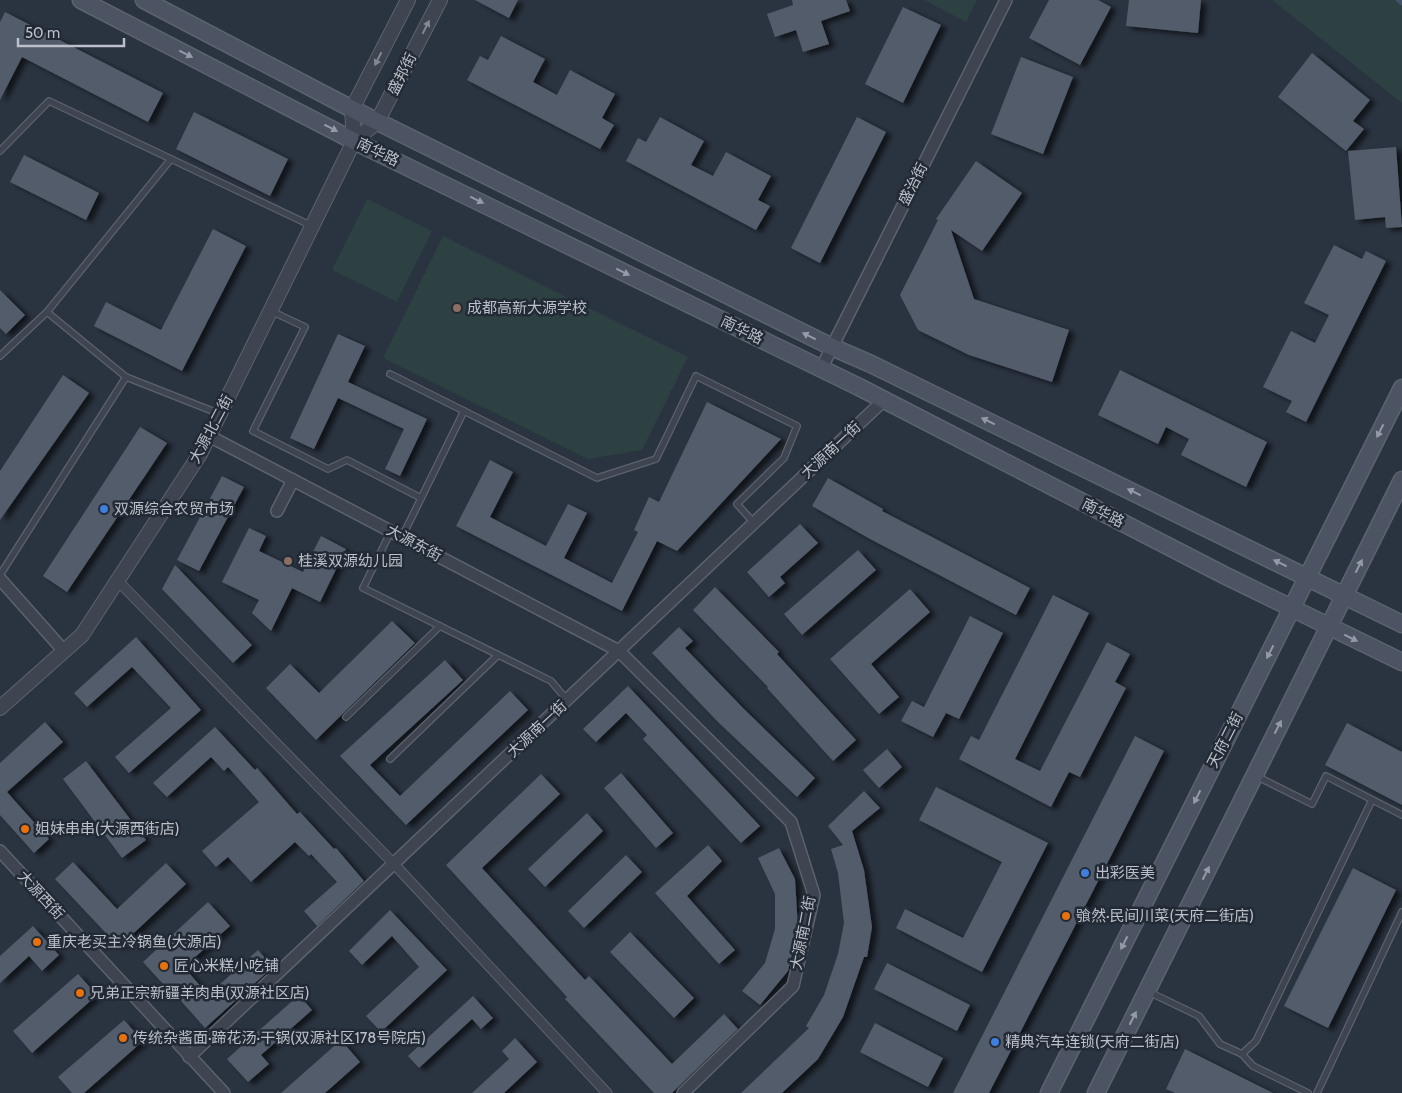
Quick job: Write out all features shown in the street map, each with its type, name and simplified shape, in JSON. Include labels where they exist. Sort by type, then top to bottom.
[{"type":"main road","name":"南华路","points":[[81,0],[354,141],[884,400],[1291,609],[1402,662]]},
{"type":"main road","name":"南华路","points":[[144,0],[377,122],[832,347],[1308,576],[1402,624]]},
{"type":"main road","name":"天府二街","points":[[1049,1093],[1402,388]]},
{"type":"main road","points":[[1096,1093],[1402,480]]},
{"type":"street","name":"盛邦街","points":[[352,109],[408,0]]},
{"type":"street","name":"盛邦街","points":[[354,141],[377,122],[440,0]]},
{"type":"street","name":"盛治街","points":[[821,369],[1006,0]]},
{"type":"street","name":"大源北二街","points":[[0,708],[82,635],[200,454],[354,141],[352,109]]},
{"type":"street","name":"大源南一街","points":[[190,1057],[884,400]]},
{"type":"street","name":"大源东街","points":[[209,436],[619,651]]},
{"type":"street","points":[[277,512],[293,480]]},
{"type":"street","points":[[0,577],[64,651]]},
{"type":"street","points":[[118,581],[394,864],[607,1093]]},
{"type":"street","name":"大源南二街","points":[[619,651],[791,822],[814,895],[793,986],[683,1093]]},
{"type":"street","name":"大源西街","points":[[0,851],[224,1093]]},
{"type":"lane","points":[[0,151],[49,101],[312,226]]},
{"type":"lane","points":[[0,356],[47,312],[171,159]]},
{"type":"lane","points":[[271,311],[305,327],[253,431],[328,469],[347,460],[421,498]]},
{"type":"lane","points":[[47,312],[126,378],[220,414]]},
{"type":"lane","points":[[390,374],[597,478],[656,459],[696,376],[797,426],[784,458],[737,504],[754,524]]},
{"type":"lane","points":[[0,577],[126,378]]},
{"type":"lane","points":[[464,411],[421,498],[362,588],[550,681],[567,700]]},
{"type":"lane","points":[[346,717],[440,626]]},
{"type":"lane","points":[[390,759],[498,655]]},
{"type":"lane","points":[[1255,775],[1312,804],[1326,776],[1402,815]]},
{"type":"lane","points":[[1242,1054],[1256,1041],[1372,800]]},
{"type":"lane","points":[[1317,1093],[1402,912]]},
{"type":"lane","points":[[1147,991],[1199,1016],[1220,1044],[1242,1054],[1253,1066],[1308,1093]]},
{"type":"shaded area","points":[[924,0],[977,0],[966,22]]},
{"type":"shaded area","points":[[1272,0],[1402,0],[1402,103]]},
{"type":"shaded area","points":[[367,199],[432,231],[397,302],[332,270]]},
{"type":"shaded area","points":[[443,236],[688,357],[642,450],[588,459],[383,358]]},
{"type":"building","points":[[475,0],[518,0],[509,18]]},
{"type":"building","points":[[792,0],[846,0],[850,11],[821,21],[829,44],[803,52],[796,30],[775,37],[767,14],[793,5]]},
{"type":"building","points":[[1049,0],[1098,0],[1111,7],[1080,65],[1029,38]]},
{"type":"building","points":[[1129,0],[1201,0],[1198,33],[1126,26]]},
{"type":"building","points":[[903,7],[941,25],[903,103],[865,84]]},
{"type":"building","points":[[5,12],[163,93],[148,122],[22,57],[0,100],[0,22]]},
{"type":"building","points":[[501,36],[545,59],[533,82],[557,95],[570,70],[615,94],[602,118],[614,125],[600,149],[467,80],[480,56],[488,60]]},
{"type":"building","points":[[1312,53],[1370,100],[1353,121],[1364,129],[1346,151],[1278,97]]},
{"type":"building","points":[[1021,57],[1073,77],[1043,154],[991,134]]},
{"type":"building","points":[[194,112],[288,159],[270,196],[176,149]]},
{"type":"building","points":[[660,117],[704,141],[691,165],[713,176],[726,152],[771,176],[758,200],[770,206],[756,230],[626,161],[638,138],[646,142]]},
{"type":"building","points":[[857,117],[886,132],[820,263],[791,248]]},
{"type":"building","points":[[1396,147],[1402,227],[1386,228],[1385,217],[1355,220],[1348,151]]},
{"type":"building","points":[[24,155],[99,193],[86,220],[10,182]]},
{"type":"building","points":[[976,161],[1022,193],[982,251],[951,230],[974,299],[1069,330],[1052,382],[969,355],[918,330],[900,295],[938,220],[936,219]]},
{"type":"building","points":[[213,229],[246,246],[182,371],[94,326],[106,302],[161,330]]},
{"type":"building","points":[[1334,245],[1362,259],[1366,251],[1386,261],[1306,422],[1286,412],[1292,401],[1263,387],[1291,331],[1315,343],[1329,315],[1304,303]]},
{"type":"building","points":[[0,290],[25,315],[6,334],[0,328]]},
{"type":"building","points":[[338,334],[365,346],[348,382],[427,419],[400,476],[385,469],[404,429],[338,398],[314,449],[290,438]]},
{"type":"building","points":[[1120,370],[1267,442],[1246,487],[1181,455],[1189,439],[1166,427],[1158,444],[1098,415]]},
{"type":"building","points":[[63,375],[89,393],[0,520],[0,471]]},
{"type":"building","points":[[707,402],[781,439],[677,551],[657,541],[622,611],[456,526],[490,460],[513,472],[490,517],[546,546],[568,504],[587,513],[564,558],[612,583],[638,532],[634,530],[649,497],[659,502]]},
{"type":"building","name":"双源综合农贸市场","points":[[140,427],[167,443],[67,592],[43,576]]},
{"type":"building","points":[[222,476],[244,487],[199,571],[177,560]]},
{"type":"building","points":[[828,478],[883,509],[882,511],[1030,588],[1016,615],[870,539],[812,506]]},
{"type":"building","points":[[800,524],[818,543],[780,577],[785,583],[769,597],[747,572]]},
{"type":"building","points":[[249,528],[266,536],[259,551],[303,572],[321,536],[346,549],[320,602],[292,588],[271,631],[252,613],[259,600],[222,582]]},
{"type":"building","points":[[858,550],[876,570],[802,635],[784,614]]},
{"type":"building","points":[[175,565],[252,645],[233,663],[162,589]]},
{"type":"building","points":[[715,587],[779,652],[777,654],[856,740],[833,761],[768,687],[693,610]]},
{"type":"building","points":[[910,589],[930,612],[871,664],[899,697],[879,714],[830,659]]},
{"type":"building","points":[[1053,595],[1089,613],[1015,759],[1040,771],[1107,642],[1130,654],[1115,682],[1126,688],[1080,777],[1069,772],[1051,807],[959,759],[971,736],[979,740]]},
{"type":"building","points":[[970,616],[1003,633],[959,719],[946,713],[933,737],[901,721],[912,701],[924,707]]},
{"type":"building","points":[[392,621],[415,643],[316,740],[266,688],[290,664],[319,693]]},
{"type":"building","points":[[679,627],[693,641],[685,648],[815,778],[797,797],[717,721],[652,653]]},
{"type":"building","points":[[136,637],[201,710],[129,773],[115,757],[171,708],[132,667],[87,707],[74,693]]},
{"type":"building","points":[[445,660],[463,680],[370,765],[400,796],[510,691],[528,710],[406,825],[340,756]]},
{"type":"building","points":[[628,686],[760,826],[741,843],[643,739],[647,735],[626,713],[596,742],[583,729]]},
{"type":"building","points":[[45,722],[63,742],[7,792],[49,839],[34,853],[0,815],[0,763]]},
{"type":"building","points":[[1347,723],[1402,752],[1402,805],[1325,765]]},
{"type":"building","points":[[215,727],[255,770],[257,768],[297,814],[300,812],[334,849],[336,848],[364,881],[317,926],[304,911],[337,882],[311,854],[309,856],[295,842],[251,882],[228,857],[216,867],[202,851],[259,802],[228,767],[224,771],[211,757],[167,797],[153,783]]},
{"type":"building","points":[[1135,736],[1164,751],[1112,854],[989,1093],[953,1093]]},
{"type":"building","points":[[887,749],[902,767],[879,788],[863,770]]},
{"type":"building","points":[[86,761],[146,840],[122,858],[63,779]]},
{"type":"building","points":[[621,773],[673,833],[656,848],[604,788]]},
{"type":"building","points":[[541,774],[560,794],[482,868],[585,980],[589,976],[672,1064],[724,1014],[738,1029],[672,1093],[654,1093],[565,999],[567,997],[446,865]]},
{"type":"building","points":[[936,787],[1048,843],[982,972],[896,928],[905,909],[963,938],[1002,862],[919,820]]},
{"type":"building","points":[[864,791],[880,808],[852,831],[864,870],[872,927],[867,957],[864,957],[843,1017],[818,1059],[782,1093],[741,1093],[809,1028],[806,1026],[824,995],[838,954],[844,923],[838,873],[831,849],[843,845],[828,826]]},
{"type":"building","points":[[587,813],[603,831],[545,887],[528,869]]},
{"type":"building","points":[[708,845],[722,861],[687,896],[735,950],[719,964],[655,893]]},
{"type":"building","points":[[779,848],[795,879],[798,928],[788,971],[760,1005],[742,991],[765,963],[775,929],[775,894],[758,858]]},
{"type":"building","points":[[626,855],[642,872],[584,928],[568,911]]},
{"type":"building","points":[[73,862],[117,909],[166,863],[186,884],[119,947],[55,879]]},
{"type":"building","points":[[1353,868],[1396,890],[1328,1028],[1284,1006]]},
{"type":"building","points":[[208,902],[230,926],[184,967],[208,995],[258,950],[273,967],[205,1028],[166,984],[164,985],[143,962]]},
{"type":"building","points":[[390,910],[447,970],[381,1032],[366,1016],[419,967],[392,936],[362,965],[349,951]]},
{"type":"building","points":[[33,926],[59,955],[42,971],[29,956],[0,983],[0,956]]},
{"type":"building","points":[[630,932],[694,998],[674,1018],[610,952]]},
{"type":"building","points":[[887,963],[970,1005],[957,1031],[874,989]]},
{"type":"building","points":[[78,974],[97,995],[32,1053],[13,1031]]},
{"type":"building","points":[[299,995],[312,1010],[261,1055],[269,1064],[248,1082],[227,1059]]},
{"type":"building","points":[[473,996],[493,1018],[481,1029],[472,1019],[419,1068],[408,1056]]},
{"type":"building","points":[[124,1020],[143,1041],[84,1093],[72,1093],[58,1077]]},
{"type":"building","points":[[875,1023],[943,1058],[928,1087],[860,1052]]},
{"type":"building","points":[[515,1038],[537,1062],[504,1093],[472,1093],[509,1059],[502,1051]]},
{"type":"building","points":[[341,1040],[360,1062],[325,1093],[281,1093]]},
{"type":"building","points":[[1185,1049],[1273,1093],[1175,1093],[1166,1089]]},
{"type":"waterway","points":[[1398,0],[1402,3]]},
{"type":"place","name":"成都高新大源学校","points":[[457,308]]},
{"type":"place","name":"双源综合农贸市场","points":[[104,509]]},
{"type":"place","name":"桂溪双源幼儿园","points":[[288,561]]},
{"type":"place","name":"姐妹串串(大源西街店)","points":[[25,829]]},
{"type":"place","name":"出彩医美","points":[[1085,873]]},
{"type":"place","name":"飸然·民间川菜(天府二街店)","points":[[1066,916]]},
{"type":"place","name":"重庆老买主冷锅鱼(大源店)","points":[[37,942]]},
{"type":"place","name":"匠心米糕小吃铺","points":[[164,966]]},
{"type":"place","name":"兄弟正宗新疆羊肉串(双源社区店)","points":[[80,993]]},
{"type":"place","name":"传统杂酱面·蹄花汤·干锅(双源社区178号院店)","points":[[123,1038]]},
{"type":"place","name":"精典汽车连锁(天府二街店)","points":[[995,1042]]}]
